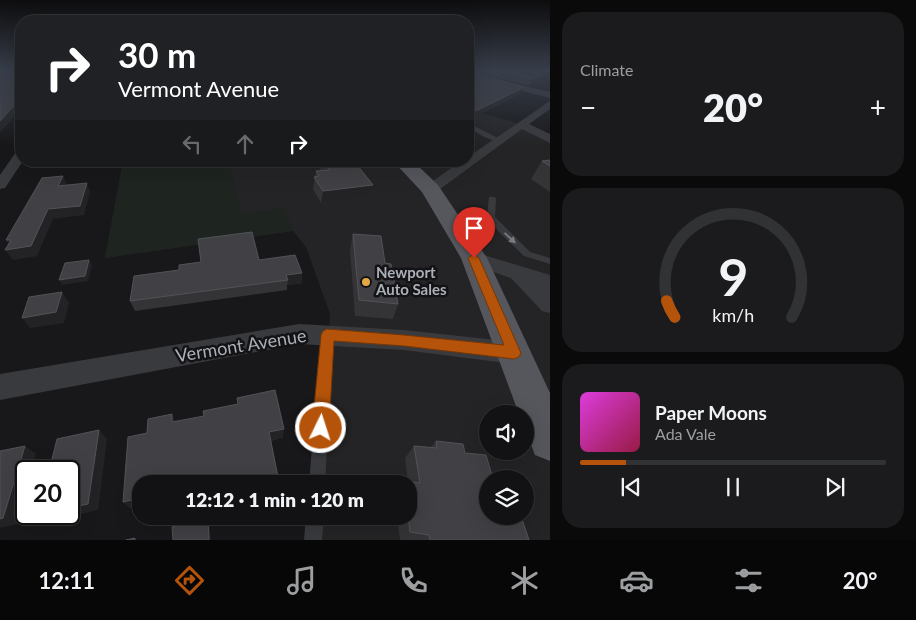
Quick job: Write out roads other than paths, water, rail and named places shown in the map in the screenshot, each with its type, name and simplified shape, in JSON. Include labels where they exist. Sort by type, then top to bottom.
[{"type":"main road","points":[[408,167],[431,189],[474,258],[550,440]]},
{"type":"street","points":[[474,158],[550,104]]},
{"type":"street","points":[[521,124],[550,139]]},
{"type":"street","points":[[0,185],[15,164]]},
{"type":"street","points":[[431,189],[461,167]]},
{"type":"street","points":[[474,258],[550,283]]},
{"type":"street","points":[[517,272],[550,305]]},
{"type":"street","name":"Vermont Avenue","points":[[0,387],[299,334],[404,340],[514,353]]},
{"type":"lane","points":[[474,128],[482,134],[498,140]]},
{"type":"lane","points":[[492,199],[491,217],[502,230],[527,254],[550,261]]},
{"type":"lane","points":[[318,475],[327,335]]},
{"type":"lane","points":[[313,540],[314,525]]},
{"type":"place","name":"Newport Auto Sales","points":[[366,282]]}]
